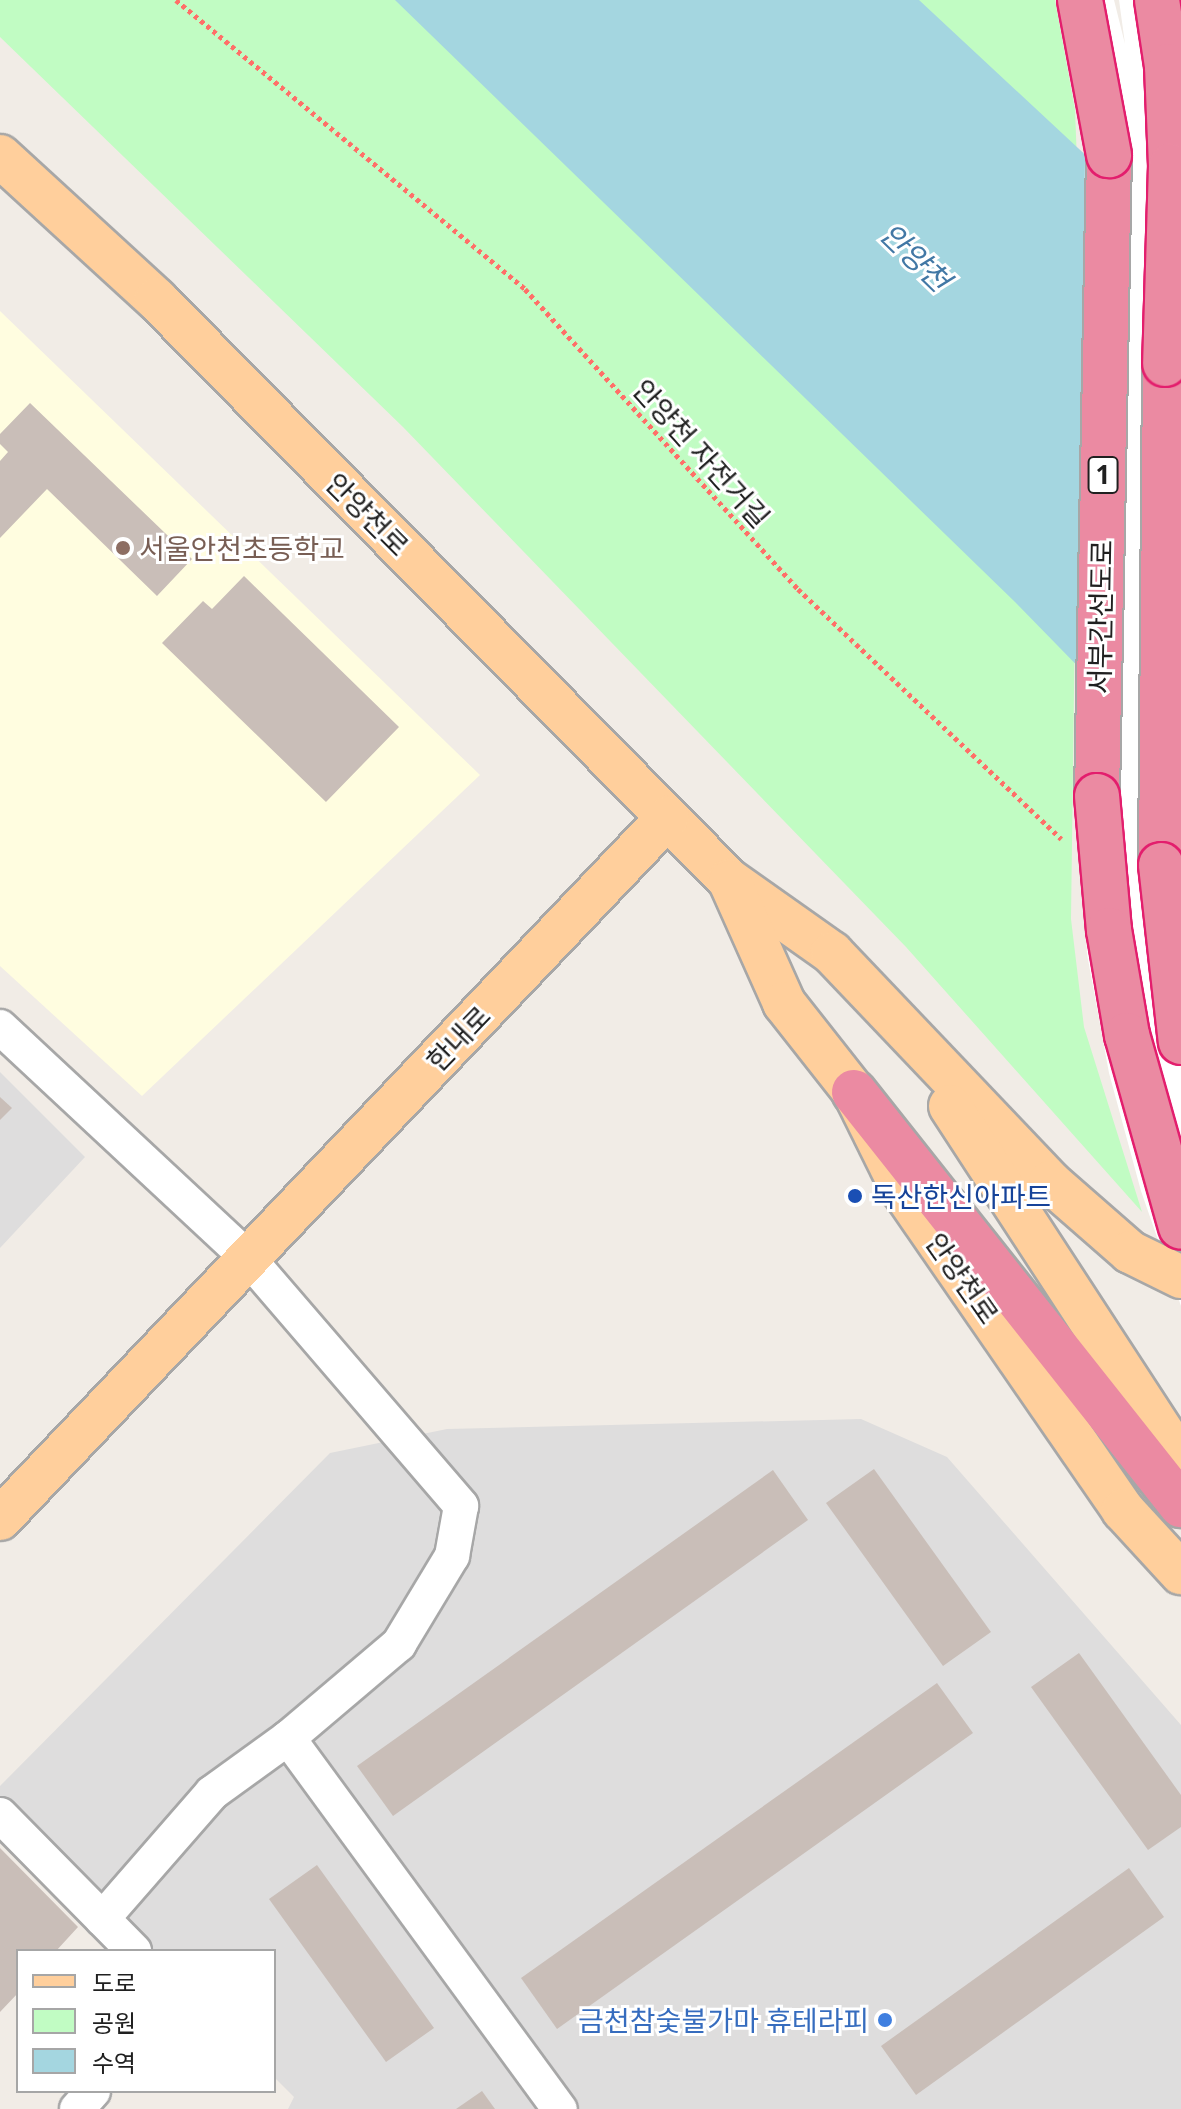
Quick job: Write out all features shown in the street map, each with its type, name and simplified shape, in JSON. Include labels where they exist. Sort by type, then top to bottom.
[{"type":"highway","name":"서부간선도로","points":[[1080,0],[1109,155],[1097,796],[1109,930],[1127,1035],[1181,1227]]},
{"type":"highway","points":[[1157,0],[1167,66],[1171,166],[1161,865],[1181,1042]]},
{"type":"highway","points":[[854,1092],[1181,1505]]},
{"type":"main road","name":"안양천로","points":[[0,156],[156,299],[729,880],[832,953],[902,1032],[1050,1182],[1130,1252],[1181,1277]]},
{"type":"main road","name":"한내로","points":[[0,1519],[667,818]]},
{"type":"main road","name":"안양천로","points":[[729,880],[784,1003],[854,1092],[903,1191],[1123,1510],[1181,1573]]},
{"type":"main road","points":[[902,1032],[1181,1460]]},
{"type":"street","points":[[0,1027],[248,1258],[461,1506],[452,1556],[399,1644],[288,1738],[212,1793],[102,1919]]},
{"type":"street","points":[[288,1738],[560,2109]]},
{"type":"street","points":[[0,1815],[132,1949]]},
{"type":"street","points":[[77,2109],[91,2093]]},
{"type":"path","name":"안양천 자전거길","points":[[176,0],[525,289],[798,589],[1068,846]]},
{"type":"shaded area","name":"서울안천초등학교","points":[[0,311],[480,775],[142,1096],[0,966]]},
{"type":"shaded area","points":[[0,1072],[85,1157],[0,1248]]},
{"type":"shaded area","points":[[861,1419],[947,1457],[1181,1725],[1181,2109],[288,2109],[294,2097],[276,2079],[276,1949],[149,1949],[0,1796],[0,1786],[330,1453],[447,1429]]},
{"type":"green space","points":[[0,0],[1055,0],[1075,110],[1080,238],[1071,919],[1084,1027],[1142,1212],[906,947],[403,427],[0,37]]},
{"type":"water","name":"안양천","points":[[395,0],[919,0],[1181,244],[1181,772],[1015,602]]},
{"type":"pier","points":[[1060,0],[1114,0],[1125,44],[1119,0],[1172,0],[1181,59],[1181,1306],[1141,1191],[1109,1073],[1087,954],[1078,780],[1085,159],[1075,70]]},
{"type":"building","points":[[30,403],[192,559],[157,596],[47,489],[0,538],[0,461],[8,452],[0,444],[0,434]]},
{"type":"building","points":[[244,576],[399,727],[326,802],[162,643],[203,601],[212,609]]},
{"type":"building","points":[[0,1097],[12,1108],[0,1120]]},
{"type":"building","points":[[874,1469],[991,1632],[943,1666],[826,1503]]},
{"type":"building","points":[[773,1470],[808,1520],[393,1816],[357,1766]]},
{"type":"building","points":[[1079,1653],[1181,1795],[1181,1827],[1148,1850],[1031,1687]]},
{"type":"building","points":[[937,1683],[973,1733],[557,2029],[521,1978]]},
{"type":"building","points":[[0,1848],[78,1927],[58,1949],[16,1949],[16,1995],[0,2012]]},
{"type":"building","points":[[317,1865],[434,2028],[386,2062],[269,1899]]},
{"type":"building","points":[[1129,1868],[1164,1917],[916,2095],[881,2046]]},
{"type":"building","points":[[482,2091],[495,2109],[456,2109]]},
{"type":"place","name":"서울안천초등학교","points":[[123,548]]},
{"type":"place","name":"독산한신아파트","points":[[855,1196]]},
{"type":"place","name":"금천참숯불가마 휴테라피","points":[[885,2020]]}]
